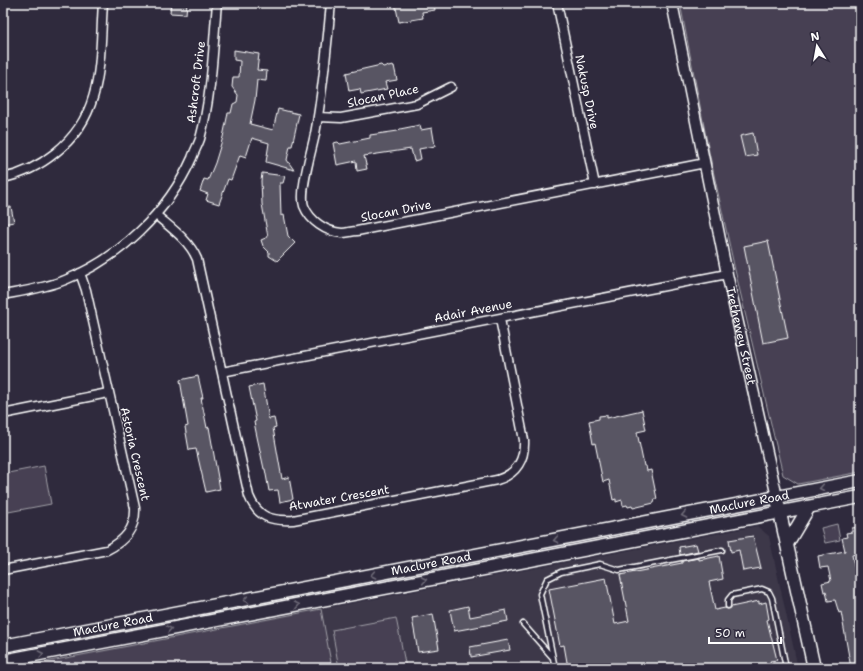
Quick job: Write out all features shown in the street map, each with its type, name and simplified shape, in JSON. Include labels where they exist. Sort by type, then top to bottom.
[{"type":"main road","name":"Maclure Road","points":[[3,646],[860,481]]},
{"type":"main road","name":"Trethewey Street","points":[[777,497],[814,668]]},
{"type":"main road","name":"Maclure Road","points":[[3,661],[860,497]]},
{"type":"main road","points":[[787,544],[809,507]]},
{"type":"street","points":[[3,178],[26,172],[48,159],[71,138],[89,111],[95,92],[98,74],[103,3]]},
{"type":"street","name":"Ashcroft Drive","points":[[3,295],[48,286],[80,273],[99,262],[134,236],[156,215],[172,195],[185,174],[200,140],[209,93],[217,3]]},
{"type":"street","name":"Slocan Drive","points":[[331,3],[318,117],[303,192],[304,205],[315,223],[330,231],[342,233],[357,231],[705,163]]},
{"type":"street","name":"Nakusp Drive","points":[[557,3],[595,185]]},
{"type":"street","name":"Trethewey Street","points":[[672,3],[727,274],[777,497]]},
{"type":"street","name":"Slocan Place","points":[[318,117],[341,118],[417,104],[451,87]]},
{"type":"street","name":"Atwater Crescent","points":[[156,215],[187,242],[197,259],[248,496],[252,504],[261,515],[269,518],[294,520],[497,480],[512,473],[522,460],[524,440],[500,318]]},
{"type":"street","name":"Astoria Crescent","points":[[3,570],[107,550],[117,545],[125,538],[134,523],[135,508],[86,290],[80,273]]},
{"type":"street","name":"Adair Avenue","points":[[222,372],[727,274]]},
{"type":"street","points":[[3,414],[108,393]]},
{"type":"lane","points":[[555,668],[540,594],[547,579],[561,572],[600,564],[619,570],[722,550]]},
{"type":"lane","points":[[728,606],[728,600],[732,595],[762,589],[768,592],[772,598],[786,668]]},
{"type":"lane","points":[[523,624],[553,658]]},
{"type":"shaded area","points":[[680,3],[860,3],[860,472],[798,484],[783,475],[709,152]]},
{"type":"shaded area","points":[[44,466],[51,504],[3,513],[3,474]]},
{"type":"shaded area","points":[[837,524],[840,540],[825,543],[821,528]]},
{"type":"shaded area","points":[[757,526],[769,536],[798,668],[332,668],[321,609]]},
{"type":"shaded area","points":[[321,609],[332,668],[14,668]]},
{"type":"shaded area","points":[[396,618],[406,668],[339,668],[332,630]]},
{"type":"building","points":[[171,3],[187,3],[186,14],[170,13]]},
{"type":"building","points":[[395,3],[434,3],[435,10],[422,12],[423,18],[399,22]]},
{"type":"building","points":[[234,50],[259,54],[257,70],[267,71],[266,81],[257,80],[250,124],[273,130],[278,109],[299,114],[292,146],[290,146],[287,160],[294,170],[266,162],[269,143],[252,138],[246,157],[240,155],[231,180],[228,179],[219,204],[206,200],[208,194],[200,191],[204,179],[208,180],[215,163],[223,137],[228,113],[231,113],[233,104],[237,102],[238,95],[232,87],[233,77],[239,77],[240,61],[234,60]]},
{"type":"building","points":[[381,65],[383,67],[394,66],[397,80],[385,82],[387,89],[361,94],[360,89],[349,91],[346,73]]},
{"type":"building","points":[[420,125],[421,130],[432,128],[435,146],[419,149],[421,159],[414,161],[411,149],[364,156],[367,169],[357,171],[356,161],[337,165],[333,143],[338,142],[340,144],[370,138],[370,135],[398,131],[400,129]]},
{"type":"building","points":[[753,133],[757,155],[745,157],[740,136]]},
{"type":"building","points":[[262,173],[285,176],[283,183],[280,183],[281,216],[284,215],[288,236],[295,243],[277,261],[269,256],[269,252],[263,246],[261,240],[268,237],[262,204]]},
{"type":"building","points":[[11,207],[14,222],[3,224],[3,208]]},
{"type":"building","points":[[768,241],[788,338],[763,343],[744,246]]},
{"type":"building","points":[[198,376],[203,398],[201,398],[207,428],[209,427],[220,489],[206,492],[196,449],[189,450],[185,427],[188,426],[180,380]]},
{"type":"building","points":[[263,384],[269,419],[274,418],[276,427],[273,428],[282,479],[289,477],[293,499],[280,502],[278,490],[269,491],[254,422],[256,421],[249,387]]},
{"type":"building","points":[[642,410],[646,430],[637,432],[644,466],[646,466],[647,471],[651,470],[657,499],[655,499],[654,503],[633,508],[632,506],[628,507],[627,505],[623,506],[622,500],[616,502],[616,499],[613,500],[609,480],[603,482],[595,443],[593,444],[589,421],[599,419],[599,416],[607,415],[607,418]]},
{"type":"building","points":[[860,527],[860,553],[852,555],[860,596],[860,668],[851,668],[841,612],[839,613],[835,600],[828,601],[826,591],[824,592],[822,583],[831,581],[828,567],[820,568],[818,556],[845,551],[842,538],[847,537],[846,533],[852,532],[852,528]]},
{"type":"building","points":[[753,536],[761,568],[743,571],[739,550],[731,552],[729,540]]},
{"type":"building","points":[[696,544],[698,551],[680,555],[679,547]]},
{"type":"building","points":[[719,556],[723,579],[709,582],[715,610],[725,608],[728,609],[759,601],[759,604],[766,602],[769,619],[767,620],[777,660],[770,661],[771,665],[755,668],[568,668],[564,645],[560,646],[549,589],[606,578],[615,624],[629,621],[620,575],[682,563],[682,561],[699,558],[699,560]]},
{"type":"building","points":[[468,606],[470,617],[506,610],[508,621],[454,631],[450,610]]},
{"type":"building","points":[[433,614],[439,649],[418,652],[412,618]]},
{"type":"building","points":[[508,640],[510,650],[471,657],[470,647]]}]
